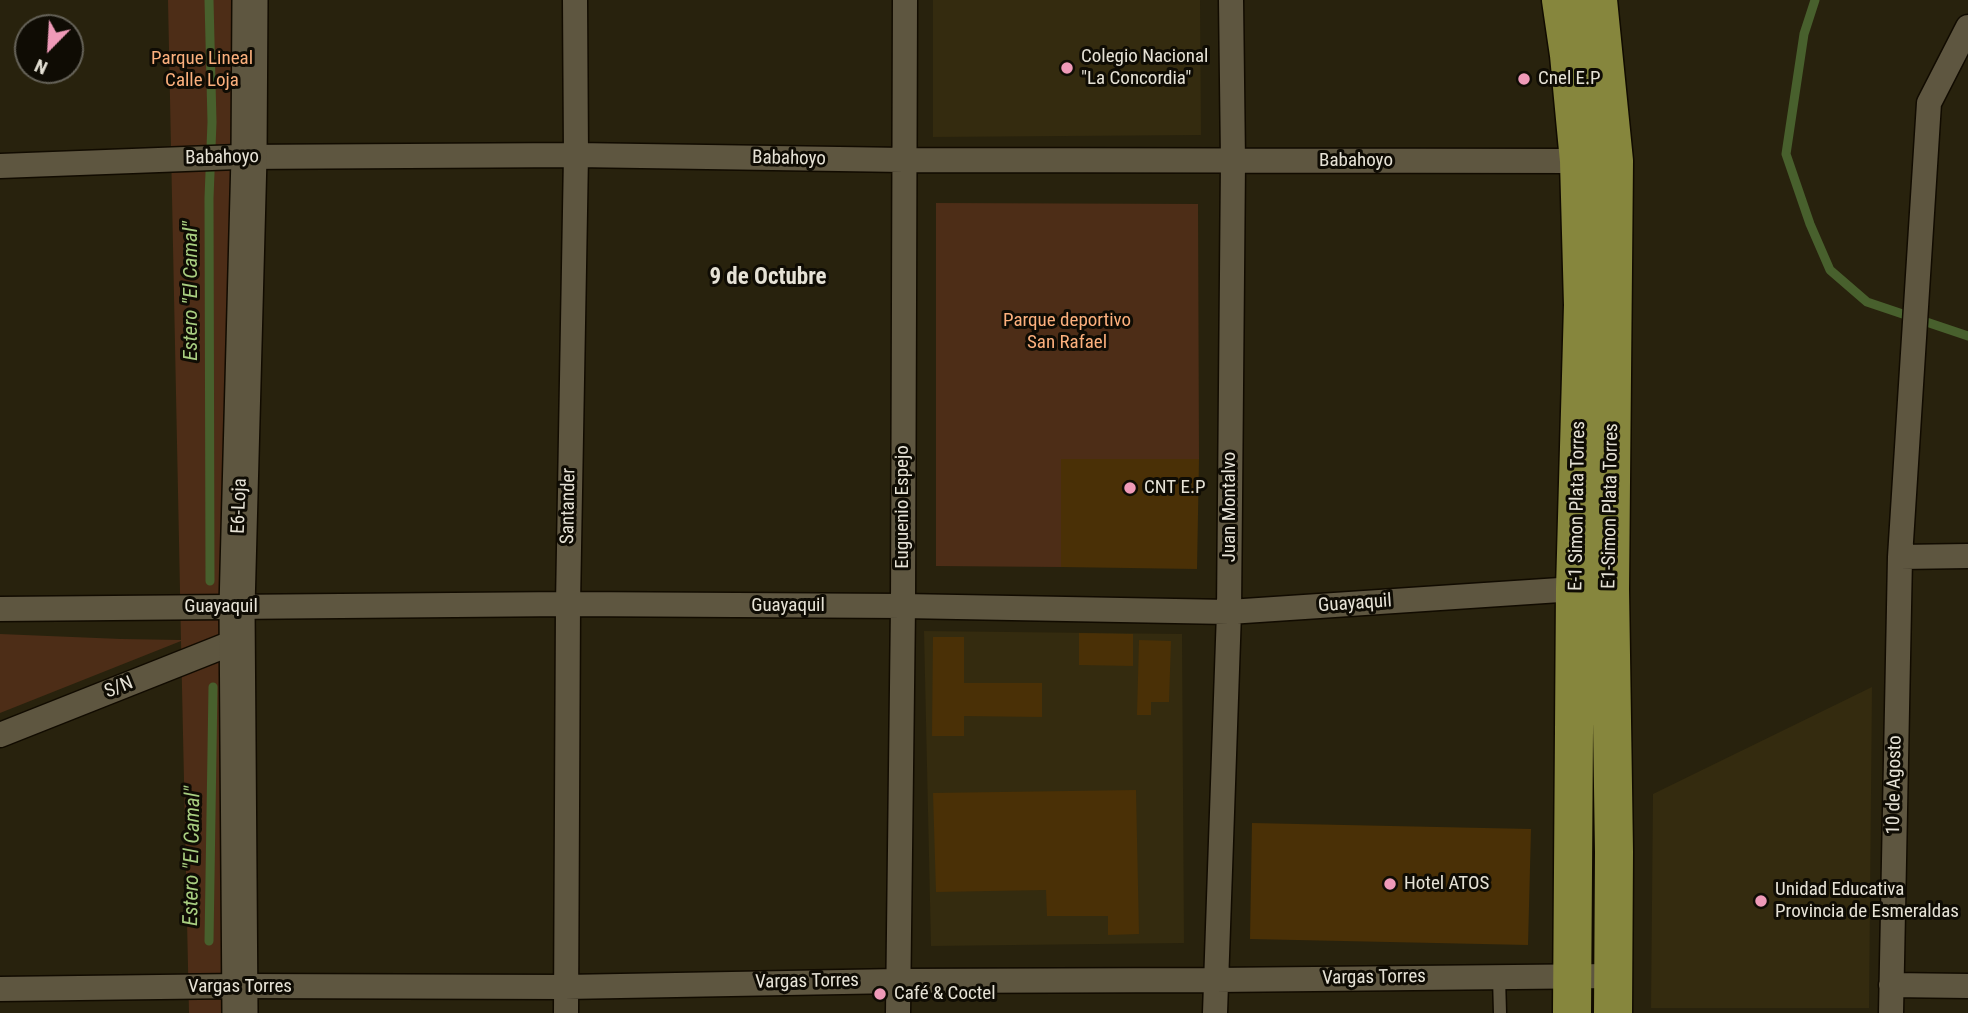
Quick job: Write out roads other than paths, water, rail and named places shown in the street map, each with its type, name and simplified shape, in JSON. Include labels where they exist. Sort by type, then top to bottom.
[{"type":"highway","name":"E-1 Simon Plata Torres","points":[[1561,0],[1579,161],[1583,305],[1575,589],[1572,995]]},
{"type":"highway","name":"E1-Simon Plata Torres","points":[[1598,0],[1614,161],[1610,589],[1613,995]]},
{"type":"main road","name":"E6-Loja","points":[[239,1000],[237,624],[249,157],[250,0]]},
{"type":"street","name":"Santander","points":[[566,1013],[568,604],[576,155],[575,0]]},
{"type":"street","name":"Euguenio Espejo","points":[[898,1013],[903,606],[905,0]]},
{"type":"street","name":"Juan Montalvo","points":[[1215,1013],[1229,612],[1233,161],[1231,0]]},
{"type":"street","name":"10 de Agosto","points":[[1891,1013],[1900,557],[1929,103],[1968,27]]},
{"type":"street","name":"Babahoyo","points":[[0,166],[249,157],[576,155],[904,160],[1579,161]]},
{"type":"street","points":[[1900,557],[1968,556]]},
{"type":"street","name":"Guayaquil","points":[[0,609],[237,624],[568,604],[1229,612],[1575,589]]},
{"type":"street","name":"S/N","points":[[0,735],[237,624]]},
{"type":"street","name":"Vargas Torres","points":[[0,989],[239,1000],[565,987],[898,981],[1499,977],[1572,995],[1613,995]]},
{"type":"street","points":[[1891,985],[1968,986]]},
{"type":"lane","points":[[1499,977],[1500,1013]]},
{"type":"waterway","name":"Estero \"El Camal\"","points":[[209,0],[212,122],[209,198],[210,581]]},
{"type":"waterway","points":[[1815,0],[1804,34],[1786,154],[1810,224],[1830,270],[1867,302],[1968,336]]},
{"type":"waterway","name":"Estero \"El Camal\"","points":[[209,941],[213,687]]},
{"type":"place","name":"Colegio Nacional \"La Concordia\"","points":[[1067,68]]},
{"type":"place","name":"Cnel E.P","points":[[1524,79]]},
{"type":"place","name":"CNT E.P","points":[[1130,488]]},
{"type":"place","name":"Hotel ATOS","points":[[1390,884]]},
{"type":"place","name":"Unidad Educativa Provincia de Esmeraldas","points":[[1761,901]]},
{"type":"place","name":"Café & Coctel","points":[[880,994]]},
{"type":"district","name":"9 de Octubre","points":[[768,278]]},
{"type":"park label","name":"Parque Lineal Calle Loja","points":[[202,70]]},
{"type":"park label","name":"Parque deportivo San Rafael","points":[[1067,332]]}]
